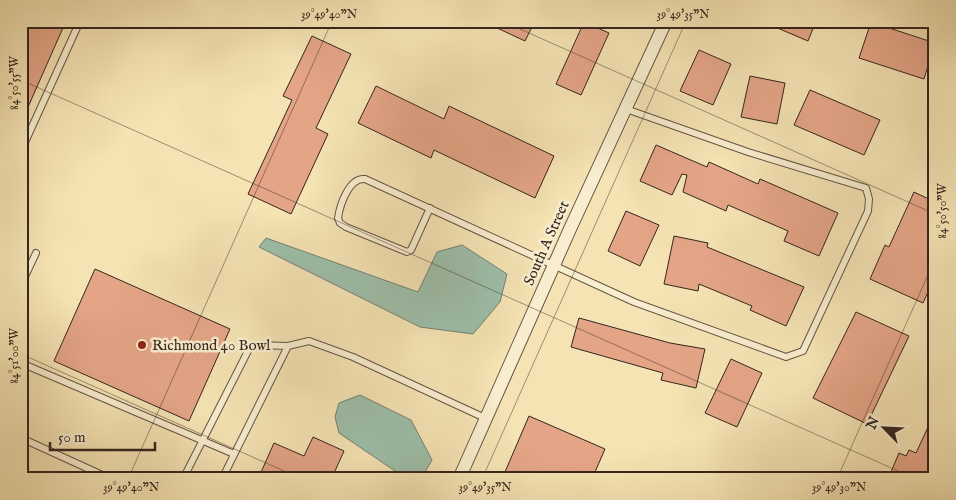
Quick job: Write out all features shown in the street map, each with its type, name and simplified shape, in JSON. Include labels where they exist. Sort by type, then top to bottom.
[{"type":"street","name":"South A Street","points":[[459,479],[554,265],[666,21]]},
{"type":"lane","points":[[21,152],[80,21]]},
{"type":"lane","points":[[430,208],[411,250],[407,252],[346,227],[340,224],[338,218],[352,183],[360,178],[430,208],[634,302],[786,357],[803,351],[868,211],[869,199],[866,188],[748,152],[626,109]]},
{"type":"lane","points":[[21,285],[36,253]]},
{"type":"lane","points":[[183,479],[249,349],[257,345],[288,346],[309,341],[352,357],[485,418]]},
{"type":"lane","points":[[222,479],[288,346]]},
{"type":"lane","points":[[21,363],[234,454]]},
{"type":"lane","points":[[21,438],[111,479]]},
{"type":"shaded area","points":[[266,238],[418,292],[437,252],[462,245],[507,274],[500,302],[473,334],[420,327],[259,247]]},
{"type":"shaded area","points":[[360,395],[411,420],[432,460],[421,479],[395,471],[339,433],[335,417],[339,403]]},
{"type":"building","points":[[21,21],[66,21],[21,123]]},
{"type":"building","points":[[482,21],[535,21],[525,41]]},
{"type":"building","points":[[761,21],[816,21],[808,41]]},
{"type":"building","points":[[584,22],[609,33],[581,95],[556,84]]},
{"type":"building","points":[[871,22],[935,43],[924,79],[859,58]]},
{"type":"building","points":[[312,36],[351,54],[316,128],[328,134],[291,214],[248,194],[292,100],[283,96]]},
{"type":"building","points":[[699,50],[731,64],[713,105],[680,91]]},
{"type":"building","points":[[750,76],[785,83],[777,124],[741,117]]},
{"type":"building","points":[[376,86],[444,119],[449,106],[554,156],[535,198],[434,150],[431,158],[358,123]]},
{"type":"building","points":[[810,90],[880,120],[864,155],[794,125]]},
{"type":"building","points":[[656,145],[707,167],[709,162],[758,184],[760,179],[838,213],[819,256],[784,241],[788,231],[728,205],[726,211],[683,192],[687,175],[682,174],[672,195],[640,181]]},
{"type":"building","points":[[914,192],[935,202],[935,277],[923,303],[870,279],[885,245],[889,247]]},
{"type":"building","points":[[626,211],[659,225],[640,266],[608,251]]},
{"type":"building","points":[[674,236],[708,243],[707,247],[804,287],[786,326],[750,310],[752,306],[699,284],[698,291],[664,284]]},
{"type":"building","name":"Richmond 40 Bowl","points":[[95,269],[230,329],[189,421],[54,361]]},
{"type":"building","points":[[856,312],[909,336],[867,424],[813,398]]},
{"type":"building","points":[[579,318],[670,343],[705,349],[696,388],[661,380],[663,373],[571,347]]},
{"type":"building","points":[[731,359],[762,373],[737,427],[705,413]]},
{"type":"building","points":[[935,412],[935,479],[927,475],[926,479],[898,479],[899,476],[891,472],[899,453],[906,456],[909,450],[916,453]]},
{"type":"building","points":[[529,416],[605,449],[592,479],[502,479]]},
{"type":"building","points":[[313,437],[344,451],[335,471],[353,479],[258,479],[274,443],[304,456]]},
{"type":"place","name":"Richmond 40 Bowl","points":[[142,345]]}]
